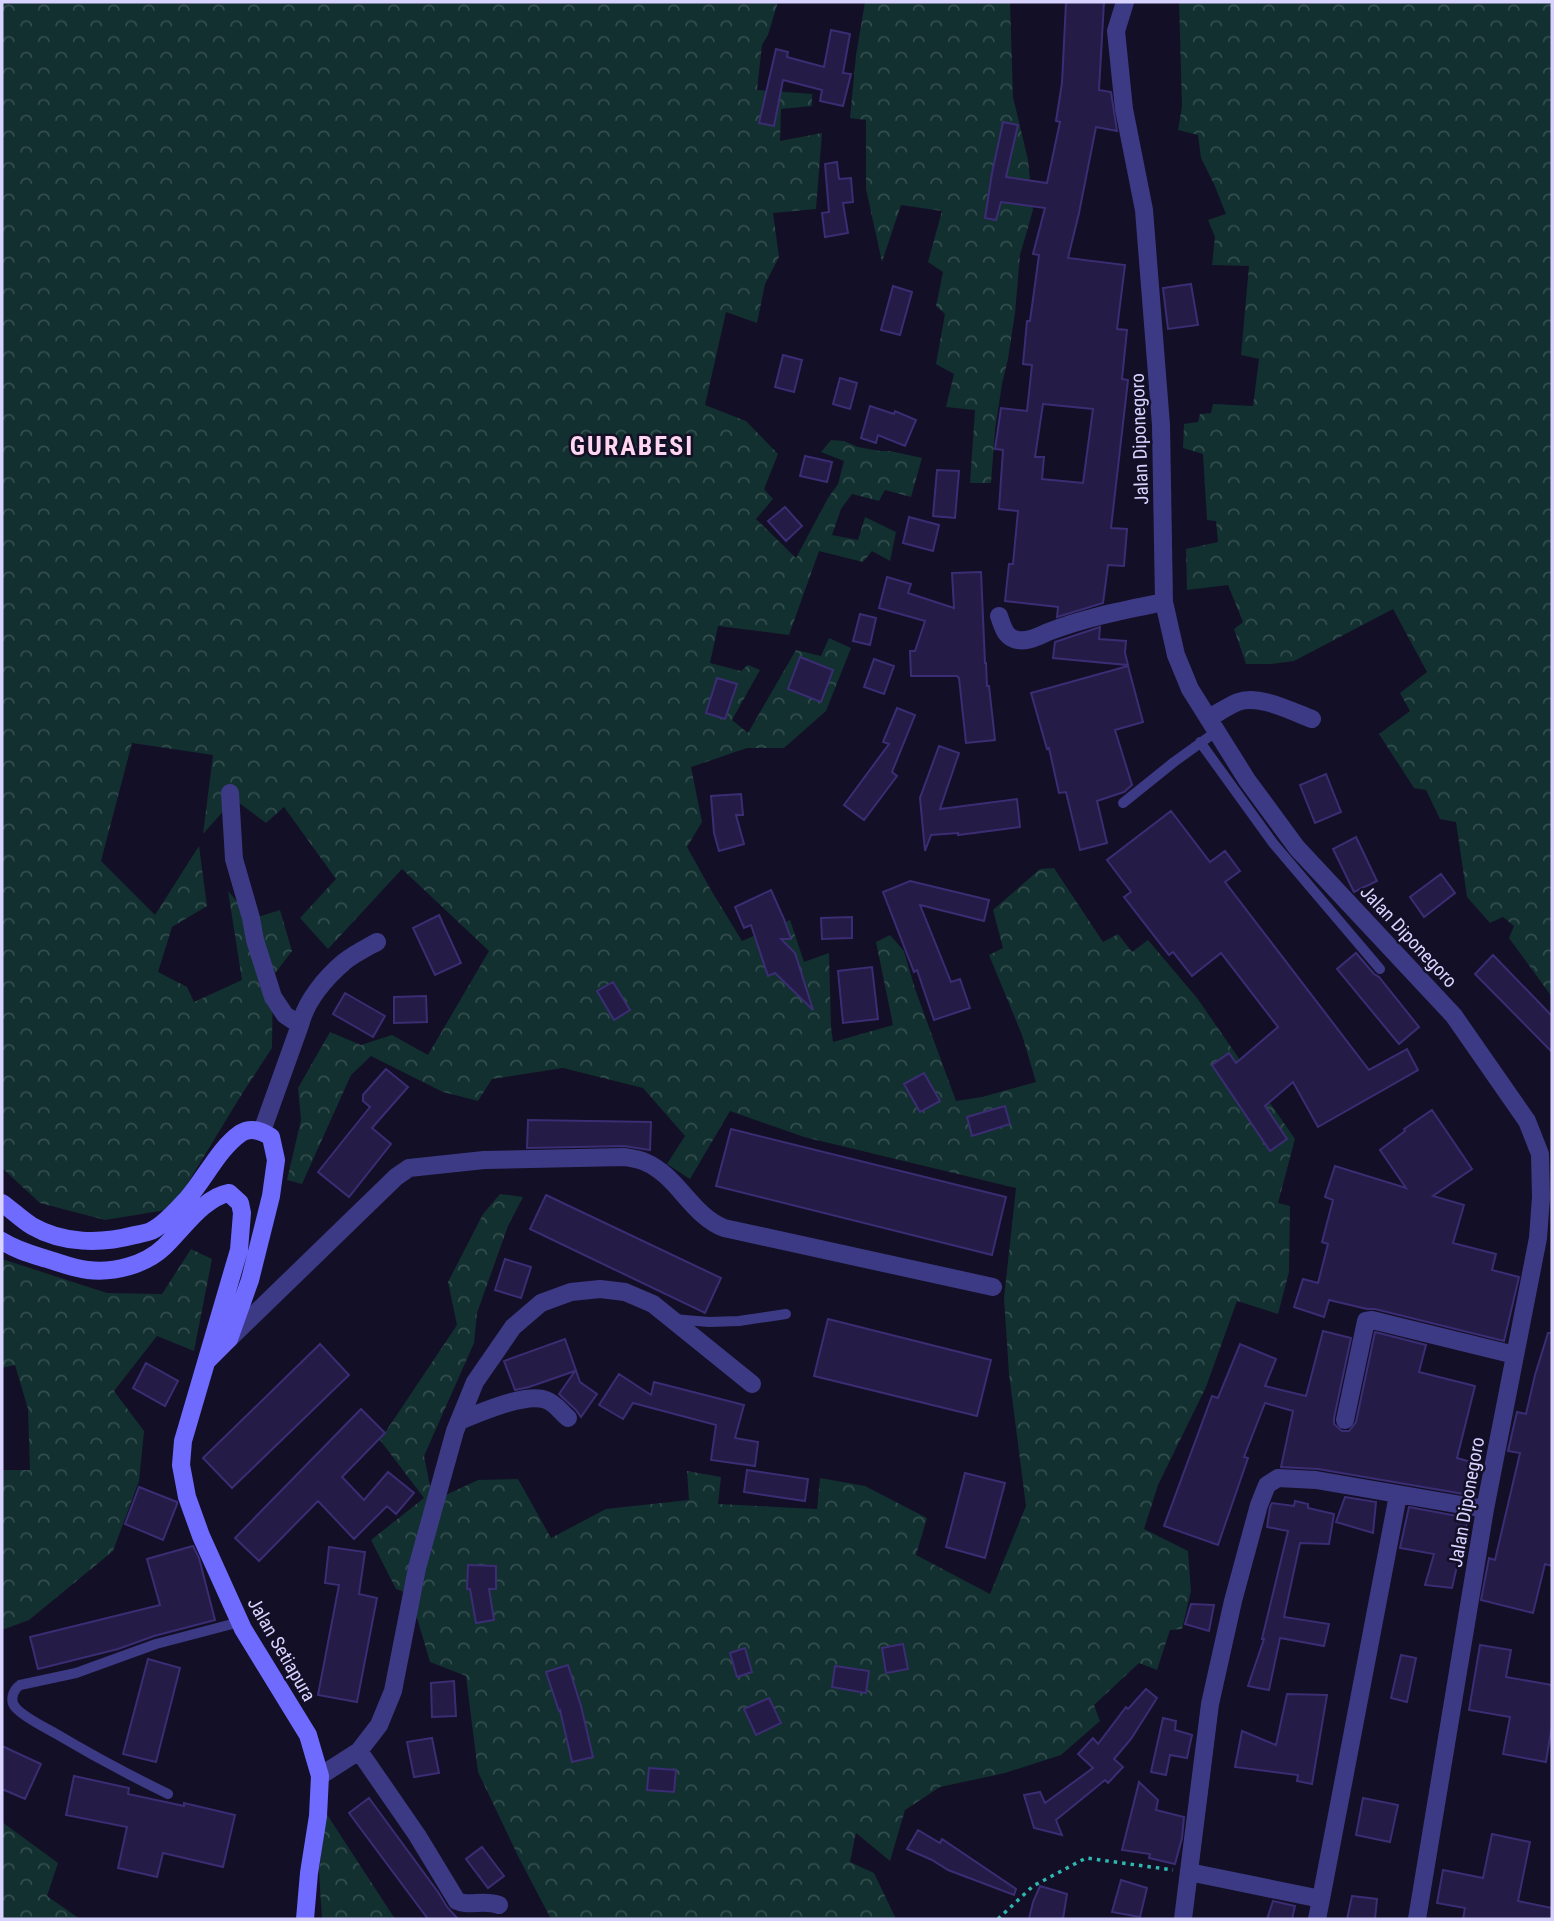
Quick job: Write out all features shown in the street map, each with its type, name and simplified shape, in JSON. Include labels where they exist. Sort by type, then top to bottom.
[{"type":"street","name":"Jalan Diponegoro","points":[[1125,2],[1116,31],[1124,109],[1144,210],[1161,425],[1164,602],[1176,655],[1191,689],[1247,780],[1297,848],[1454,1016],[1527,1121],[1540,1154],[1538,1238],[1485,1509],[1417,1919]]},
{"type":"street","points":[[999,616],[1006,635],[1014,640],[1025,641],[1110,612],[1164,602]]},
{"type":"street","points":[[1213,724],[1240,701],[1248,700],[1262,701],[1312,719]]},
{"type":"street","points":[[230,793],[234,859],[255,940],[273,997],[285,1015],[300,1024]]},
{"type":"street","points":[[2,1203],[33,1226],[68,1240],[111,1241],[151,1231],[188,1198],[226,1148],[241,1133],[249,1130],[262,1131],[303,1011],[317,991],[345,962],[377,942]]},
{"type":"street","name":"Jalan Setiapura","points":[[204,1364],[229,1339],[250,1280],[271,1196],[275,1147],[271,1137],[262,1131]]},
{"type":"street","points":[[229,1339],[408,1168],[484,1160],[624,1157],[646,1162],[665,1176],[702,1215],[724,1228],[993,1287]]},
{"type":"street","name":"Jalan Setiapura","points":[[2,1241],[13,1248],[87,1270],[113,1271],[139,1262],[162,1249],[206,1204],[221,1194],[229,1193],[240,1203],[242,1213],[239,1250],[183,1441],[181,1465],[187,1497],[201,1536],[240,1622],[308,1735],[320,1776],[318,1816],[305,1919]]},
{"type":"street","points":[[320,1776],[359,1751],[379,1725],[393,1690],[417,1568],[459,1421],[475,1382],[513,1327],[541,1303],[571,1292],[600,1289],[625,1292],[653,1304],[752,1384]]},
{"type":"street","points":[[1345,1420],[1366,1321],[1372,1320],[1515,1355]]},
{"type":"street","points":[[459,1421],[505,1404],[541,1399],[548,1401],[568,1418]]},
{"type":"street","points":[[1183,1919],[1210,1704],[1233,1601],[1267,1485],[1278,1478],[1316,1480],[1485,1509]]},
{"type":"street","points":[[1317,1919],[1398,1495]]},
{"type":"street","points":[[359,1751],[418,1835],[457,1901],[464,1904],[491,1902],[499,1905]]},
{"type":"street","points":[[1189,1872],[1321,1899]]},
{"type":"lane","points":[[1123,803],[1200,743],[1213,724]]},
{"type":"lane","points":[[1200,743],[1272,843],[1380,970]]},
{"type":"lane","points":[[671,1319],[739,1321],[786,1314]]},
{"type":"lane","points":[[168,1794],[116,1768],[15,1708],[13,1693],[20,1685],[76,1673],[156,1644],[240,1622]]},
{"type":"path","points":[[998,1919],[1033,1886],[1087,1858],[1189,1872]]},
{"type":"green space","points":[[2,2],[778,2],[768,35],[762,45],[757,90],[812,94],[812,106],[781,109],[780,141],[822,133],[816,209],[773,213],[779,257],[765,284],[757,323],[726,312],[705,405],[746,421],[778,454],[764,489],[773,499],[756,519],[796,558],[838,484],[844,461],[821,452],[831,440],[922,458],[911,497],[885,490],[879,501],[852,494],[841,509],[832,535],[858,540],[865,517],[896,532],[890,561],[872,551],[863,562],[819,551],[789,635],[718,626],[710,663],[741,671],[748,665],[760,670],[732,720],[748,733],[796,650],[821,656],[829,638],[851,648],[826,711],[784,748],[747,748],[691,767],[702,822],[687,847],[742,941],[790,920],[804,962],[829,953],[833,1042],[893,1025],[876,942],[890,935],[904,951],[956,1101],[982,1097],[1036,1082],[1022,1035],[989,955],[1003,948],[993,910],[1040,869],[1054,868],[1103,942],[1118,934],[1132,952],[1148,940],[1197,998],[1295,1139],[1278,1203],[1290,1206],[1289,1272],[1278,1314],[1237,1301],[1206,1387],[1158,1485],[1144,1529],[1188,1551],[1191,1591],[1182,1629],[1170,1630],[1157,1670],[1139,1663],[1094,1705],[1100,1721],[1061,1755],[1005,1773],[940,1787],[905,1810],[890,1861],[856,1833],[850,1862],[874,1873],[896,1919],[551,1919],[478,1772],[466,1676],[430,1662],[410,1594],[396,1589],[371,1540],[424,1498],[380,1440],[457,1325],[448,1282],[483,1214],[500,1194],[523,1197],[508,1226],[477,1313],[474,1343],[424,1456],[433,1501],[478,1480],[518,1479],[551,1538],[606,1509],[689,1500],[687,1471],[721,1477],[718,1504],[817,1509],[820,1478],[865,1486],[927,1518],[916,1555],[990,1594],[1026,1506],[1009,1374],[1004,1298],[1016,1188],[804,1137],[730,1111],[690,1179],[667,1164],[685,1136],[643,1088],[563,1068],[492,1079],[478,1101],[443,1092],[371,1056],[351,1075],[302,1184],[287,1180],[301,1120],[298,1088],[330,1032],[361,1045],[392,1035],[428,1055],[489,951],[402,869],[328,949],[300,918],[336,879],[284,807],[266,823],[234,799],[203,834],[213,755],[132,743],[101,861],[155,915],[199,846],[207,906],[172,927],[158,972],[187,987],[194,1002],[242,980],[228,891],[252,919],[280,910],[292,951],[273,976],[272,1048],[172,1209],[105,1220],[40,1203],[2,1168]]},
{"type":"green space","points":[[865,2],[1010,2],[1013,97],[1028,160],[1033,210],[1020,255],[1015,313],[995,430],[991,483],[970,483],[975,410],[946,407],[954,374],[936,364],[945,314],[936,306],[943,272],[928,262],[942,211],[901,205],[882,262],[866,189],[866,120],[850,118],[856,55]]},
{"type":"green space","points":[[1179,2],[1552,2],[1552,997],[1509,938],[1514,926],[1503,917],[1490,923],[1467,897],[1456,822],[1440,819],[1426,790],[1414,788],[1379,734],[1410,711],[1400,693],[1427,672],[1393,609],[1294,661],[1246,664],[1234,629],[1243,622],[1228,585],[1187,590],[1186,549],[1218,542],[1216,521],[1207,520],[1203,454],[1183,448],[1184,424],[1198,422],[1200,414],[1211,413],[1213,404],[1253,406],[1259,359],[1241,355],[1249,266],[1212,265],[1215,237],[1208,220],[1226,214],[1201,158],[1198,135],[1178,130],[1182,107]]},
{"type":"green space","points":[[191,1249],[212,1259],[194,1351],[157,1336],[114,1391],[144,1431],[139,1481],[113,1551],[29,1620],[2,1630],[2,1470],[30,1470],[28,1409],[15,1365],[2,1368],[2,1259],[107,1293],[162,1294]]},
{"type":"green space","points":[[326,1813],[395,1919],[322,1919],[319,1872]]},
{"type":"green space","points":[[2,1822],[58,1863],[47,1896],[80,1919],[2,1919]]},
{"type":"building","points":[[1066,2],[1104,2],[1099,90],[1111,92],[1117,131],[1096,127],[1068,258],[1125,265],[1117,329],[1127,330],[1122,379],[1128,380],[1111,528],[1127,529],[1124,566],[1108,565],[1103,603],[1057,617],[1058,607],[1005,601],[1009,564],[1013,564],[1018,511],[999,509],[1003,450],[995,449],[1001,408],[1027,411],[1032,365],[1023,364],[1027,321],[1030,321],[1039,255],[1033,254],[1045,208],[1001,202],[996,220],[985,218],[1003,122],[1018,125],[1006,177],[1047,183],[1060,122],[1056,121],[1062,83]],"holes":[[[1043,404],[1093,409],[1083,483],[1042,479],[1044,457],[1035,457]]]},
{"type":"building","points":[[831,30],[850,34],[843,73],[851,74],[843,106],[820,101],[822,90],[783,80],[774,126],[759,123],[776,49],[788,52],[787,57],[824,67]]},
{"type":"building","points":[[837,162],[839,179],[851,178],[853,202],[843,203],[848,233],[825,237],[822,213],[829,212],[825,164]]},
{"type":"building","points":[[1191,284],[1198,325],[1168,329],[1163,288]]},
{"type":"building","points":[[893,286],[912,292],[900,335],[881,330]]},
{"type":"building","points":[[783,355],[802,360],[794,392],[775,387]]},
{"type":"building","points":[[840,378],[857,383],[850,409],[833,404]]},
{"type":"building","points":[[870,406],[894,414],[895,411],[916,420],[905,446],[878,435],[876,443],[861,438]]},
{"type":"building","points":[[805,456],[832,462],[827,482],[800,476]]},
{"type":"building","points":[[937,470],[959,471],[955,518],[933,516]]},
{"type":"building","points":[[785,507],[802,526],[786,541],[768,521]]},
{"type":"building","points":[[909,517],[939,525],[933,551],[903,543]]},
{"type":"building","points":[[981,572],[985,663],[995,740],[966,743],[959,678],[911,676],[910,651],[915,651],[925,621],[879,608],[887,577],[911,584],[908,593],[954,608],[952,573]]},
{"type":"building","points":[[860,614],[876,618],[870,645],[853,641]]},
{"type":"building","points":[[1100,627],[1099,639],[1126,641],[1128,665],[1053,658],[1055,642]]},
{"type":"building","points":[[800,657],[833,670],[821,702],[788,689]]},
{"type":"building","points":[[874,659],[894,666],[884,694],[864,687]]},
{"type":"building","points":[[1128,666],[1143,722],[1115,730],[1132,785],[1124,792],[1097,801],[1107,843],[1080,850],[1066,792],[1059,793],[1049,748],[1047,749],[1031,693]]},
{"type":"building","points":[[717,678],[737,684],[725,719],[706,713]]},
{"type":"building","points":[[897,708],[915,715],[892,772],[897,776],[864,820],[844,805],[889,744],[883,742]]},
{"type":"building","points":[[939,746],[959,753],[940,809],[1017,799],[1020,827],[958,835],[931,835],[925,851],[920,798]]},
{"type":"building","points":[[1326,774],[1341,812],[1315,823],[1300,785]]},
{"type":"building","points":[[741,794],[743,815],[736,815],[744,844],[719,851],[714,833],[711,796]]},
{"type":"building","points":[[1171,811],[1210,862],[1225,851],[1240,871],[1225,882],[1369,1070],[1407,1049],[1418,1070],[1318,1127],[1293,1082],[1265,1106],[1287,1139],[1270,1151],[1212,1065],[1229,1053],[1236,1063],[1278,1027],[1221,953],[1192,976],[1173,952],[1169,955],[1124,897],[1131,892],[1107,860]]},
{"type":"building","points":[[1356,837],[1377,881],[1354,892],[1333,849]]},
{"type":"building","points":[[1441,874],[1455,893],[1424,917],[1410,897]]},
{"type":"building","points":[[910,881],[989,900],[984,921],[920,905],[951,982],[960,979],[970,1008],[934,1020],[917,970],[914,972],[883,892]]},
{"type":"building","points":[[771,890],[791,939],[781,939],[795,953],[813,1010],[775,973],[768,976],[751,925],[744,928],[735,907]]},
{"type":"building","points":[[439,915],[461,963],[435,975],[413,928]]},
{"type":"building","points":[[852,917],[852,938],[822,939],[821,918]]},
{"type":"building","points":[[1356,953],[1419,1027],[1399,1044],[1337,969]]},
{"type":"building","points":[[1493,955],[1552,1016],[1552,1052],[1475,974]]},
{"type":"building","points":[[872,967],[878,1019],[843,1023],[838,971]]},
{"type":"building","points":[[613,982],[630,1010],[614,1020],[597,991]]},
{"type":"building","points":[[345,993],[385,1016],[373,1037],[333,1014]]},
{"type":"building","points":[[426,996],[427,1022],[394,1023],[394,997]]},
{"type":"building","points":[[386,1069],[408,1087],[372,1128],[391,1144],[349,1197],[318,1172],[370,1107],[363,1101],[363,1095]]},
{"type":"building","points":[[924,1073],[940,1101],[920,1112],[904,1084]]},
{"type":"building","points":[[1005,1106],[1010,1124],[972,1136],[967,1117]]},
{"type":"building","points":[[1432,1110],[1472,1169],[1433,1196],[1464,1205],[1453,1243],[1496,1254],[1492,1270],[1519,1277],[1504,1341],[1329,1300],[1324,1317],[1294,1307],[1303,1279],[1318,1283],[1328,1244],[1322,1242],[1333,1200],[1325,1197],[1335,1166],[1406,1188],[1380,1150]]},
{"type":"building","points":[[528,1120],[651,1122],[650,1150],[624,1146],[527,1148]]},
{"type":"building","points":[[731,1129],[1006,1197],[992,1255],[716,1186]]},
{"type":"building","points":[[546,1195],[721,1278],[705,1313],[530,1229]]},
{"type":"building","points":[[505,1259],[531,1267],[521,1298],[495,1290]]},
{"type":"building","points":[[828,1319],[991,1360],[977,1416],[814,1376]]},
{"type":"building","points":[[1323,1331],[1351,1338],[1334,1418],[1334,1424],[1342,1431],[1349,1431],[1356,1422],[1375,1332],[1426,1345],[1419,1372],[1475,1386],[1457,1458],[1471,1462],[1464,1494],[1318,1469],[1281,1467],[1293,1411],[1265,1403],[1244,1457],[1248,1458],[1218,1545],[1164,1526],[1212,1396],[1218,1398],[1240,1344],[1276,1359],[1265,1386],[1306,1396]]},
{"type":"building","points":[[1548,1333],[1552,1333],[1552,1566],[1545,1564],[1533,1613],[1481,1600],[1489,1558],[1495,1560],[1520,1453],[1508,1451],[1517,1412],[1526,1414]]},
{"type":"building","points":[[565,1339],[580,1382],[597,1394],[581,1417],[559,1394],[575,1371],[515,1390],[504,1361]]},
{"type":"building","points":[[320,1344],[349,1375],[232,1488],[203,1458]]},
{"type":"building","points":[[146,1363],[178,1381],[165,1406],[133,1388]]},
{"type":"building","points":[[619,1374],[651,1395],[654,1382],[744,1405],[735,1438],[758,1442],[755,1466],[711,1460],[716,1425],[633,1403],[623,1419],[599,1405]]},
{"type":"building","points":[[361,1409],[385,1433],[342,1477],[364,1500],[388,1472],[414,1493],[396,1514],[387,1506],[354,1539],[318,1501],[259,1561],[235,1538]]},
{"type":"building","points":[[747,1470],[808,1479],[805,1501],[744,1492]]},
{"type":"building","points":[[965,1473],[1005,1483],[985,1558],[946,1547]]},
{"type":"building","points":[[139,1487],[177,1502],[163,1540],[125,1524]]},
{"type":"building","points":[[1345,1497],[1376,1502],[1373,1533],[1336,1522]]},
{"type":"building","points":[[1295,1501],[1308,1504],[1308,1508],[1334,1514],[1329,1544],[1300,1543],[1284,1617],[1329,1624],[1324,1646],[1280,1638],[1269,1690],[1248,1686],[1264,1639],[1288,1531],[1267,1527],[1270,1507],[1272,1503],[1294,1506]]},
{"type":"building","points":[[1409,1507],[1468,1518],[1452,1588],[1425,1585],[1434,1554],[1400,1548]]},
{"type":"building","points":[[193,1546],[199,1558],[215,1620],[38,1669],[30,1637],[160,1605],[147,1559]]},
{"type":"building","points":[[329,1547],[365,1552],[359,1594],[377,1598],[357,1702],[318,1695],[339,1585],[325,1583]]},
{"type":"building","points":[[468,1565],[496,1566],[496,1589],[489,1589],[494,1620],[476,1623],[470,1589],[467,1589]]},
{"type":"building","points":[[1191,1604],[1214,1605],[1209,1631],[1185,1624]]},
{"type":"building","points":[[903,1644],[908,1669],[886,1673],[882,1648]]},
{"type":"building","points":[[1480,1645],[1511,1650],[1506,1677],[1552,1685],[1552,1725],[1546,1762],[1503,1754],[1510,1717],[1469,1710]]},
{"type":"building","points":[[745,1648],[752,1672],[737,1677],[730,1653]]},
{"type":"building","points":[[1401,1655],[1416,1658],[1407,1702],[1391,1698]]},
{"type":"building","points":[[148,1659],[180,1668],[156,1762],[123,1754]]},
{"type":"building","points":[[568,1665],[593,1757],[572,1762],[560,1710],[546,1672]]},
{"type":"building","points":[[835,1666],[869,1671],[866,1693],[832,1687]]},
{"type":"building","points":[[454,1681],[456,1716],[432,1717],[431,1683]]},
{"type":"building","points":[[1146,1689],[1157,1698],[1131,1739],[1114,1759],[1123,1767],[1108,1783],[1105,1780],[1056,1820],[1062,1835],[1034,1828],[1024,1795],[1040,1792],[1045,1803],[1093,1768],[1078,1754],[1093,1738],[1098,1744],[1126,1707],[1128,1709]]},
{"type":"building","points":[[1287,1694],[1327,1695],[1312,1784],[1297,1781],[1298,1775],[1235,1767],[1242,1731],[1276,1745]]},
{"type":"building","points":[[769,1698],[781,1723],[756,1735],[744,1709]]},
{"type":"building","points":[[1163,1718],[1176,1721],[1175,1730],[1192,1735],[1187,1758],[1170,1755],[1166,1775],[1151,1772]]},
{"type":"building","points":[[432,1738],[439,1773],[414,1777],[407,1742]]},
{"type":"building","points":[[2,1746],[41,1764],[25,1799],[2,1789]]},
{"type":"building","points":[[649,1768],[676,1770],[674,1792],[647,1790]]},
{"type":"building","points":[[74,1776],[129,1788],[128,1794],[235,1815],[223,1867],[163,1853],[157,1877],[118,1868],[127,1827],[66,1815]]},
{"type":"building","points":[[1139,1782],[1158,1800],[1156,1810],[1184,1817],[1175,1864],[1149,1858],[1150,1854],[1122,1850]]},
{"type":"building","points":[[369,1798],[458,1919],[428,1919],[349,1813]]},
{"type":"building","points":[[1363,1798],[1398,1805],[1390,1842],[1356,1835]]},
{"type":"building","points":[[918,1830],[940,1843],[942,1839],[1016,1889],[1014,1895],[948,1870],[907,1849]]},
{"type":"building","points":[[1492,1834],[1530,1842],[1518,1901],[1552,1908],[1552,1919],[1463,1919],[1465,1908],[1437,1903],[1443,1870],[1483,1878]]},
{"type":"building","points":[[482,1847],[504,1876],[488,1888],[466,1859]]},
{"type":"building","points":[[1121,1880],[1147,1888],[1140,1917],[1112,1912]]},
{"type":"building","points":[[1040,1886],[1067,1894],[1063,1919],[1029,1919]]},
{"type":"building","points":[[1352,1896],[1377,1899],[1375,1919],[1347,1919]]},
{"type":"building","points":[[1273,1901],[1295,1906],[1292,1919],[1267,1919]]},
{"type":"district","name":"GURABESI","points":[[632,446]]}]
